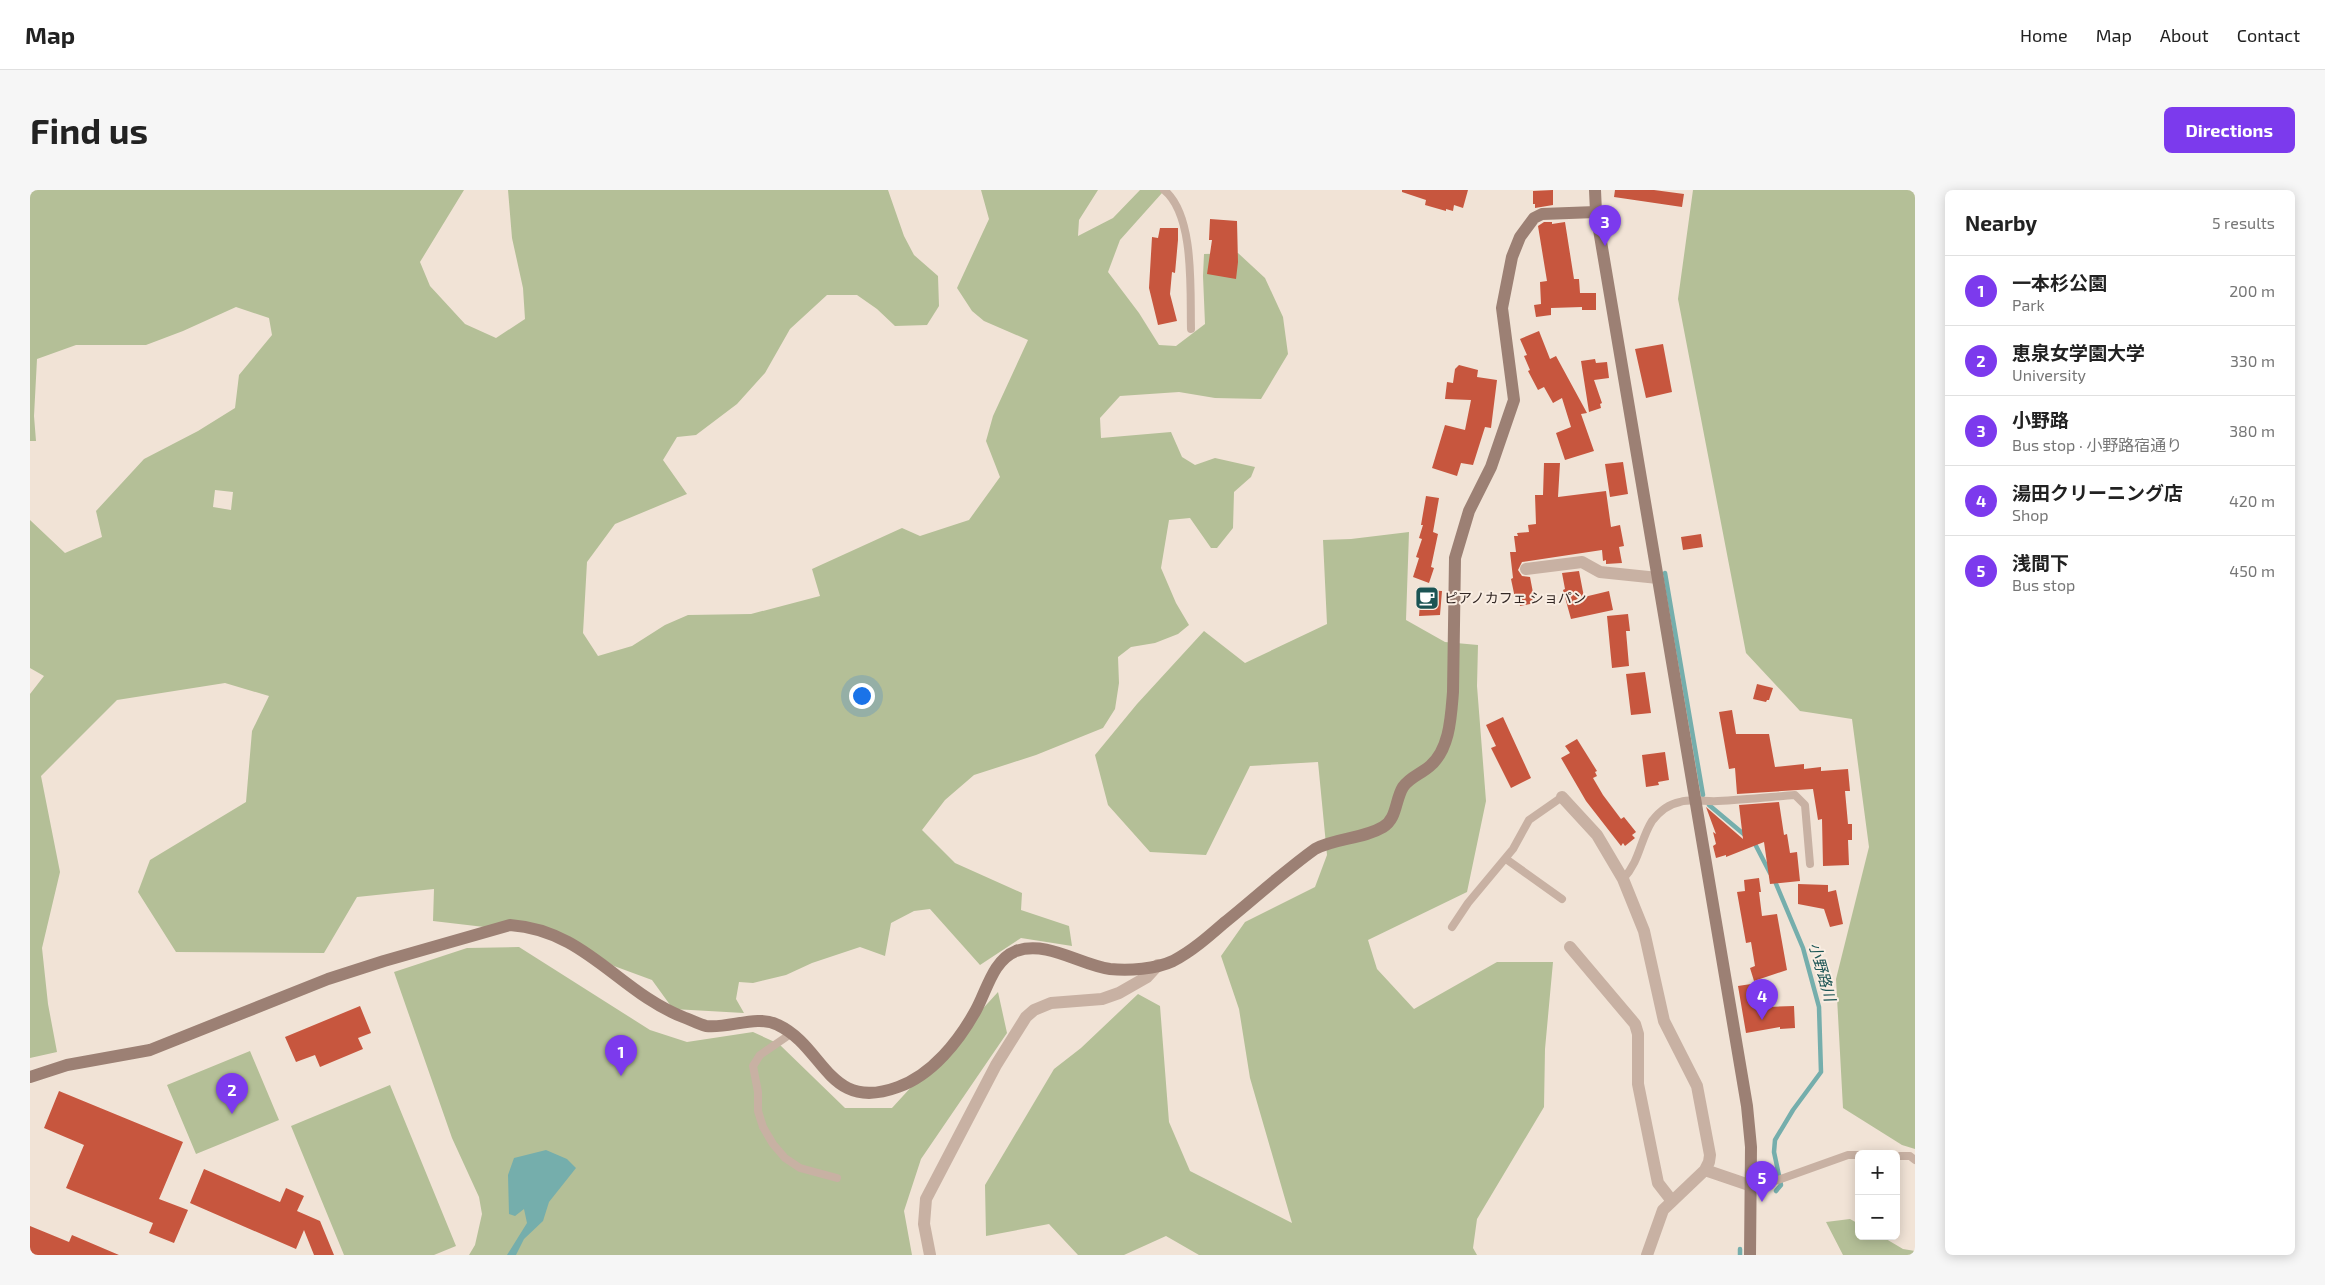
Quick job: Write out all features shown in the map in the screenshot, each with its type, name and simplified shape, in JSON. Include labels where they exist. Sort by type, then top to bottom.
[{"type":"main road","points":[[1595,190],[1596,212],[1747,1106],[1752,1186],[1750,1255]]},
{"type":"main road","points":[[30,1076],[61,1066],[150,1050],[328,979],[393,958],[510,925],[527,926],[567,940],[660,1005],[692,1021],[706,1026],[717,1026],[772,1021],[792,1033],[822,1068],[842,1086],[860,1092],[888,1090],[914,1080],[940,1058],[971,1018],[996,970],[1004,959],[1013,953],[1028,948],[1043,949],[1110,969],[1158,965],[1174,960],[1198,945],[1314,849],[1332,841],[1375,830],[1387,824],[1394,814],[1404,786],[1414,776],[1428,768],[1442,750],[1451,712],[1453,692],[1457,552],[1469,511],[1491,467],[1514,400],[1502,308],[1512,257],[1520,237],[1534,218],[1542,214],[1596,212]]},
{"type":"street","points":[[1526,569],[1582,562],[1600,572],[1658,578]]},
{"type":"street","points":[[1562,797],[1597,835],[1623,879],[1644,930],[1664,1022],[1700,1093],[1710,1155],[1709,1162],[1705,1170],[1663,1210],[1647,1255]]},
{"type":"street","points":[[1570,947],[1635,1024],[1638,1034],[1638,1084],[1658,1183],[1672,1201]]},
{"type":"street","points":[[930,1255],[924,1224],[926,1199],[996,1065],[1026,1017],[1034,1010],[1051,1003],[1102,999],[1119,993],[1147,977],[1158,965]]},
{"type":"street","points":[[1705,1170],[1752,1186]]},
{"type":"lane","points":[[1164,190],[1172,196],[1181,213],[1187,232],[1192,329]]},
{"type":"lane","points":[[1623,879],[1639,856],[1644,836],[1653,820],[1665,808],[1679,802],[1695,799],[1716,801],[1796,795],[1805,805],[1810,864]]},
{"type":"lane","points":[[1452,928],[1468,903],[1506,859],[1528,820],[1562,797]]},
{"type":"lane","points":[[1506,859],[1562,899]]},
{"type":"lane","points":[[792,1033],[760,1055],[754,1066],[758,1092],[758,1111],[763,1127],[785,1158],[800,1168],[837,1178]]},
{"type":"lane","points":[[1752,1186],[1785,1177],[1848,1155],[1855,1155]]},
{"type":"lane","points":[[1900,1156],[1910,1156],[1915,1160]]},
{"type":"green space","points":[[30,190],[464,190],[420,262],[430,286],[465,324],[496,338],[525,319],[523,288],[512,238],[508,190],[888,190],[904,236],[914,255],[938,276],[939,306],[927,325],[895,326],[877,309],[857,295],[827,295],[790,329],[765,373],[737,404],[696,435],[677,437],[663,460],[687,494],[615,524],[587,562],[583,633],[598,656],[632,646],[665,625],[688,615],[751,614],[820,596],[812,569],[902,528],[920,536],[969,520],[1000,477],[986,441],[993,416],[1028,340],[984,321],[972,311],[957,288],[989,219],[981,190],[1098,190],[1079,220],[1078,236],[1113,218],[1140,190],[1169,190],[1162,193],[1120,240],[1108,272],[1139,313],[1159,345],[1176,346],[1205,324],[1204,254],[1238,253],[1265,278],[1283,317],[1288,354],[1261,399],[1215,398],[1179,392],[1120,396],[1100,418],[1101,438],[1171,432],[1182,457],[1195,465],[1215,458],[1255,467],[1251,477],[1234,492],[1233,528],[1217,548],[1211,548],[1190,518],[1169,520],[1161,568],[1176,603],[1189,625],[1178,634],[1155,643],[1131,647],[1118,657],[1119,683],[1115,709],[1103,728],[1036,755],[974,775],[945,800],[922,830],[955,863],[1022,893],[1021,910],[1069,926],[1072,946],[1021,938],[980,965],[930,909],[914,911],[891,923],[885,956],[860,947],[812,963],[786,975],[753,983],[739,982],[736,999],[744,1013],[673,1009],[652,980],[614,966],[570,937],[433,921],[434,889],[357,897],[324,953],[176,952],[138,892],[150,860],[246,802],[252,731],[269,696],[225,683],[117,700],[41,776],[60,872],[42,948],[48,1004],[57,1052],[30,1058],[30,694],[44,676],[30,668],[30,520],[65,553],[102,537],[96,511],[144,459],[198,431],[235,408],[239,375],[272,335],[269,318],[236,307],[146,345],[76,345],[37,359],[34,416],[36,441],[30,441]],"holes":[[[215,490],[233,492],[231,510],[213,507]]]},
{"type":"green space","points":[[1693,190],[1915,190],[1915,1149],[1902,1145],[1843,1108],[1836,979],[1869,847],[1852,719],[1800,711],[1746,653],[1678,299]]},
{"type":"green space","points":[[1409,532],[1406,620],[1445,642],[1478,645],[1477,686],[1486,801],[1467,892],[1368,940],[1377,969],[1414,1009],[1497,962],[1553,962],[1545,1049],[1544,1107],[1477,1219],[1473,1248],[1477,1255],[1199,1255],[1166,1236],[1124,1255],[1078,1255],[1049,1224],[986,1236],[985,1185],[1054,1069],[1081,1048],[1138,994],[1160,1006],[1169,1122],[1190,1171],[1292,1223],[1250,1078],[1239,1009],[1221,956],[1245,922],[1315,887],[1327,855],[1318,762],[1250,766],[1206,855],[1150,852],[1108,805],[1095,755],[1137,704],[1204,631],[1245,663],[1327,624],[1323,540],[1351,539]]},
{"type":"green space","points":[[519,947],[650,1030],[687,1042],[753,1032],[779,1044],[845,1108],[892,1108],[998,992],[1007,1033],[921,1159],[904,1211],[912,1255],[469,1255],[475,1245],[482,1214],[479,1197],[452,1138],[394,972],[467,948]]},
{"type":"green space","points":[[250,1051],[279,1120],[196,1154],[167,1085]]},
{"type":"green space","points":[[390,1085],[456,1246],[434,1255],[344,1255],[291,1126]]},
{"type":"green space","points":[[1850,1219],[1855,1222],[1855,1240],[1888,1240],[1903,1249],[1915,1251],[1915,1255],[1843,1255],[1826,1222]]},
{"type":"water","points":[[546,1150],[567,1159],[576,1168],[549,1202],[543,1221],[524,1239],[516,1255],[507,1255],[527,1223],[524,1209],[515,1216],[509,1214],[508,1175],[514,1158]]},
{"type":"building","points":[[1402,190],[1468,190],[1463,208],[1454,205],[1453,211],[1446,209],[1446,211],[1425,205],[1426,200],[1402,192]]},
{"type":"building","points":[[1553,190],[1553,205],[1535,208],[1535,204],[1533,204],[1533,191]]},
{"type":"building","points":[[1615,190],[1654,190],[1684,194],[1682,207],[1614,197]]},
{"type":"building","points":[[1210,219],[1237,221],[1238,262],[1236,279],[1207,274],[1212,240],[1209,240]]},
{"type":"building","points":[[1544,222],[1552,222],[1552,224],[1565,222],[1574,279],[1579,279],[1580,293],[1596,293],[1596,310],[1582,310],[1582,307],[1551,308],[1551,315],[1536,317],[1534,305],[1541,304],[1540,282],[1547,281],[1538,226]]},
{"type":"building","points":[[1160,228],[1178,228],[1175,273],[1172,272],[1170,294],[1177,321],[1158,325],[1149,288],[1152,237],[1158,238]]},
{"type":"building","points":[[1539,331],[1550,359],[1556,356],[1587,413],[1581,414],[1594,451],[1565,460],[1556,433],[1571,427],[1562,398],[1553,403],[1544,387],[1538,390],[1528,371],[1530,370],[1524,356],[1527,355],[1520,339]]},
{"type":"building","points":[[1663,344],[1672,392],[1646,398],[1635,349]]},
{"type":"building","points":[[1595,359],[1596,363],[1607,362],[1609,378],[1594,380],[1602,403],[1600,404],[1601,408],[1589,412],[1581,361]]},
{"type":"building","points":[[1459,365],[1478,370],[1477,377],[1497,380],[1491,428],[1485,427],[1473,465],[1461,463],[1457,476],[1432,468],[1445,425],[1465,430],[1471,400],[1445,399],[1447,382],[1453,383],[1455,369]]},
{"type":"building","points":[[1623,462],[1628,494],[1610,497],[1605,464]]},
{"type":"building","points":[[1544,463],[1560,463],[1558,497],[1606,491],[1611,527],[1620,525],[1624,546],[1619,547],[1622,563],[1606,564],[1606,560],[1603,561],[1602,550],[1522,562],[1518,570],[1522,576],[1530,577],[1535,603],[1520,606],[1519,598],[1515,598],[1511,579],[1513,578],[1510,552],[1516,552],[1514,536],[1518,536],[1517,533],[1529,532],[1528,525],[1536,524],[1535,495],[1543,495]]},
{"type":"building","points":[[1426,496],[1439,498],[1433,532],[1438,534],[1431,567],[1434,568],[1429,583],[1413,577],[1419,558],[1416,557],[1422,539],[1419,538],[1423,525],[1421,525]]},
{"type":"building","points":[[1701,534],[1703,547],[1683,550],[1681,537]]},
{"type":"building","points":[[1579,571],[1584,597],[1609,591],[1613,610],[1571,619],[1563,590],[1565,589],[1562,573]]},
{"type":"building","points":[[1421,590],[1442,591],[1440,615],[1419,616]]},
{"type":"building","points":[[1628,614],[1630,631],[1626,631],[1629,666],[1612,668],[1607,616]]},
{"type":"building","points":[[1645,672],[1651,713],[1631,715],[1626,674]]},
{"type":"building","points":[[1757,684],[1773,688],[1769,700],[1766,702],[1753,699]]},
{"type":"building","points":[[1732,710],[1736,734],[1769,734],[1775,767],[1804,764],[1804,769],[1821,767],[1821,771],[1848,769],[1850,791],[1845,791],[1848,824],[1852,824],[1852,840],[1848,840],[1849,865],[1823,866],[1822,819],[1818,820],[1813,789],[1737,794],[1735,768],[1729,769],[1719,712]]},
{"type":"building","points":[[1503,717],[1531,778],[1511,788],[1491,748],[1496,746],[1486,725]]},
{"type":"building","points":[[1577,739],[1597,771],[1595,772],[1597,776],[1593,778],[1603,795],[1621,819],[1624,817],[1636,832],[1632,835],[1635,838],[1625,846],[1623,843],[1621,846],[1586,801],[1561,758],[1570,753],[1565,746]]},
{"type":"building","points":[[1665,752],[1669,780],[1658,782],[1659,785],[1646,787],[1642,755]]},
{"type":"building","points":[[1779,802],[1784,835],[1787,834],[1790,853],[1797,852],[1800,881],[1770,884],[1764,842],[1726,857],[1726,855],[1716,858],[1713,846],[1716,844],[1713,832],[1716,834],[1706,807],[1743,839],[1739,805]]},
{"type":"building","points":[[1759,878],[1762,916],[1777,914],[1787,970],[1754,981],[1750,968],[1755,966],[1751,942],[1746,943],[1737,892],[1745,891],[1744,880]]},
{"type":"building","points":[[1798,884],[1828,885],[1828,892],[1836,890],[1843,924],[1830,927],[1824,909],[1798,904]]},
{"type":"building","points":[[1764,982],[1768,1007],[1794,1006],[1795,1028],[1780,1029],[1780,1027],[1746,1033],[1738,986]]},
{"type":"building","points":[[360,1006],[371,1033],[358,1038],[363,1049],[320,1067],[315,1055],[296,1062],[285,1037]]},
{"type":"building","points":[[59,1091],[183,1142],[159,1199],[188,1210],[174,1243],[149,1233],[153,1223],[66,1188],[84,1145],[44,1128]]},
{"type":"building","points":[[204,1169],[280,1202],[286,1188],[304,1196],[297,1211],[320,1221],[334,1255],[314,1255],[304,1230],[296,1249],[190,1203]]},
{"type":"building","points":[[30,1226],[69,1242],[72,1235],[119,1255],[30,1255]]},
{"type":"waterway","name":"小野路川","points":[[1665,573],[1703,795]]},
{"type":"waterway","name":"小野路川","points":[[1709,805],[1746,836]]},
{"type":"waterway","name":"小野路川","points":[[1754,842],[1770,873]]},
{"type":"waterway","name":"小野路川","points":[[1774,879],[1803,948],[1819,1007],[1821,1072],[1793,1110],[1775,1140],[1774,1152],[1781,1185],[1776,1191]]},
{"type":"waterway","name":"小野路川","points":[[1740,1249],[1740,1255]]},
{"type":"place","name":"小野路","points":[[1605,246]]},
{"type":"place","name":"ピアノカフェ ショパン","points":[[1427,598]]},
{"type":"place","name":"湯田クリーニング店","points":[[1762,1020]]},
{"type":"place","name":"一本杉公園","points":[[621,1076]]},
{"type":"place","name":"恵泉女学園大学","points":[[232,1114]]},
{"type":"place","name":"浅間下","points":[[1762,1202]]}]
